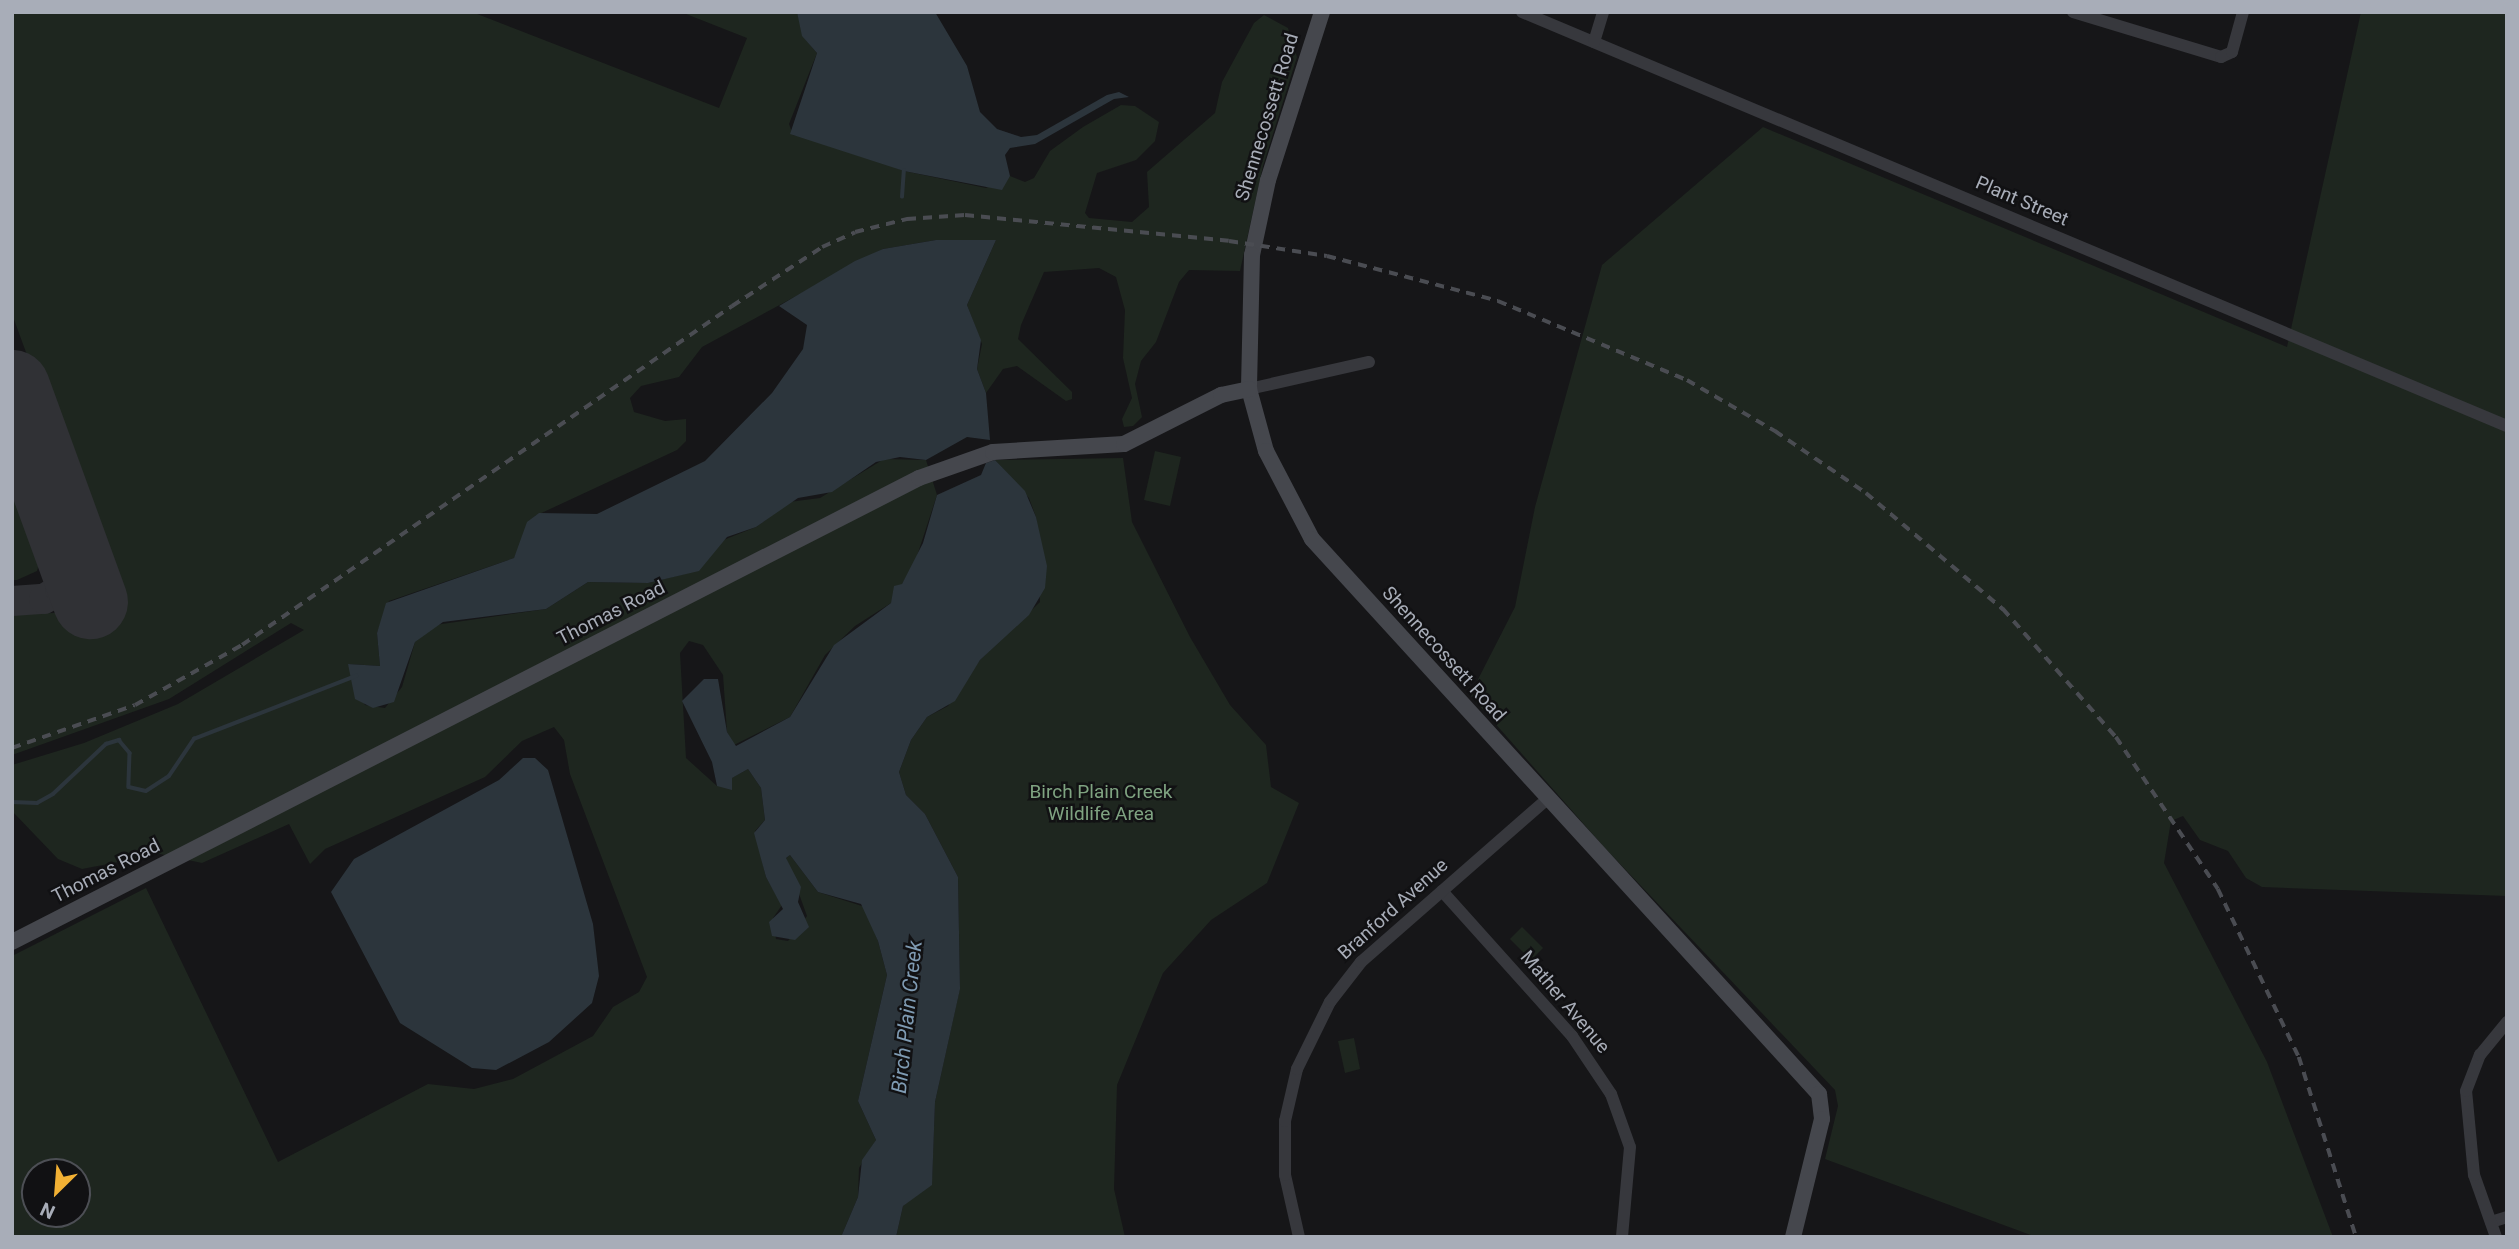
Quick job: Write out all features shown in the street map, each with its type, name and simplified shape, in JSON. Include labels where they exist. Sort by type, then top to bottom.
[{"type":"main road","name":"Shennecossett Road","points":[[1322,12],[1258,217],[1248,290],[1249,389],[1266,452],[1312,539],[1546,800],[1819,1094],[1822,1119],[1793,1237]]},
{"type":"main road","name":"Thomas Road","points":[[12,942],[886,494],[988,454],[1124,444],[1221,395],[1249,389]]},
{"type":"street","name":"Plant Street","points":[[1522,12],[2507,426]]},
{"type":"street","points":[[1594,42],[1603,12]]},
{"type":"street","points":[[2073,12],[2221,57],[2232,52],[2244,12]]},
{"type":"street","points":[[1249,389],[1369,362]]},
{"type":"street","name":"Branford Avenue","points":[[1299,1237],[1284,1146],[1297,1069],[1343,979],[1546,800]]},
{"type":"street","name":"Mather Avenue","points":[[1442,891],[1572,1035],[1611,1094],[1630,1147],[1622,1237]]},
{"type":"street","points":[[2496,1237],[2474,1175],[2466,1091],[2480,1055],[2507,1023]]},
{"type":"street","points":[[2491,1222],[2507,1217]]},
{"type":"green space","points":[[12,12],[472,12],[719,108],[747,38],[681,12],[797,12],[805,39],[817,53],[789,124],[793,135],[834,144],[904,171],[986,188],[1010,176],[1025,182],[1034,178],[1050,151],[1083,127],[1121,105],[1135,106],[1159,122],[1155,141],[1136,160],[1097,173],[1085,213],[1089,218],[1132,222],[1149,207],[1147,172],[1215,113],[1222,82],[1254,23],[1264,15],[1288,28],[1297,57],[1263,166],[1240,271],[1189,270],[1179,282],[1156,342],[1141,361],[1135,384],[1142,417],[1133,426],[1124,427],[1122,419],[1132,398],[1123,358],[1125,310],[1116,277],[1099,268],[1044,272],[1021,325],[1018,339],[1072,392],[1072,399],[1066,401],[1017,366],[1003,369],[986,393],[977,369],[982,344],[967,305],[996,240],[936,240],[883,249],[702,347],[679,377],[641,386],[630,398],[634,412],[665,421],[686,419],[686,441],[677,450],[535,516],[514,558],[389,601],[377,633],[380,666],[348,664],[365,705],[385,708],[402,687],[415,642],[435,625],[546,609],[588,582],[648,583],[688,573],[721,541],[756,527],[789,502],[820,498],[884,459],[926,460],[937,495],[915,562],[891,603],[855,626],[825,655],[790,717],[734,745],[727,732],[723,675],[703,645],[689,641],[680,653],[686,758],[717,786],[748,769],[761,788],[765,820],[755,831],[766,877],[782,905],[773,918],[776,939],[788,941],[807,916],[786,858],[790,855],[818,892],[865,907],[878,941],[887,975],[858,1101],[876,1140],[859,1168],[858,1197],[841,1237],[12,1237],[12,956],[146,888],[278,1162],[428,1084],[474,1089],[513,1079],[593,1036],[613,1007],[639,992],[647,977],[570,774],[564,740],[554,727],[522,741],[485,777],[325,849],[310,864],[289,824],[202,863],[160,854],[82,869],[58,859],[12,811],[12,765],[84,743],[178,704],[304,630],[291,623],[169,699],[12,755],[12,614],[54,613],[114,593],[12,314]]},
{"type":"green space","points":[[2361,12],[2507,12],[2507,896],[2262,887],[2246,878],[2228,851],[2200,840],[2183,816],[2171,821],[2164,863],[2267,1062],[2333,1237],[2036,1237],[1825,1159],[1838,1106],[1835,1090],[1604,847],[1470,695],[1515,607],[1535,507],[1602,265],[1763,127],[2287,347]]},
{"type":"green space","points":[[1155,451],[1181,457],[1170,506],[1144,500]]},
{"type":"green space","name":"Birch Plain Creek Wildlife Area","points":[[1123,458],[1132,522],[1190,637],[1230,705],[1266,745],[1271,787],[1299,803],[1267,883],[1211,920],[1163,973],[1117,1085],[1114,1189],[1125,1237],[896,1237],[903,1206],[932,1179],[935,1102],[960,988],[958,877],[925,814],[906,795],[899,772],[911,740],[927,717],[948,706],[980,660],[1040,602],[1036,517],[1029,498],[995,460]]},
{"type":"green space","points":[[12,460],[44,549],[37,571],[17,580],[12,580]]},
{"type":"green space","points":[[1522,927],[1543,948],[1531,960],[1510,939]]},
{"type":"green space","points":[[1354,1038],[1360,1069],[1345,1073],[1338,1041]]},
{"type":"water","points":[[797,12],[935,12],[967,66],[980,112],[997,129],[1021,137],[1037,135],[1107,95],[1119,92],[1129,97],[1114,99],[1035,144],[1010,148],[1005,155],[1010,176],[1002,190],[904,171],[790,134],[817,53],[802,36]]},
{"type":"water","points":[[936,240],[996,240],[967,305],[981,340],[977,369],[986,393],[990,440],[967,437],[926,460],[900,457],[876,462],[832,492],[798,498],[756,527],[727,537],[699,571],[648,583],[588,582],[546,609],[443,622],[415,642],[394,702],[373,708],[355,699],[348,664],[380,666],[377,633],[386,603],[514,558],[527,522],[539,513],[597,514],[705,461],[772,393],[803,349],[807,325],[779,306],[855,261],[883,249]]},
{"type":"water","points":[[995,460],[1025,491],[1036,517],[1047,566],[1045,588],[1029,615],[980,660],[955,701],[927,717],[911,740],[899,772],[906,795],[925,814],[958,877],[960,989],[935,1102],[932,1185],[903,1206],[896,1237],[841,1237],[858,1197],[862,1160],[876,1140],[858,1101],[887,975],[878,941],[861,904],[818,892],[790,855],[786,858],[801,887],[798,902],[809,927],[795,940],[772,936],[769,922],[783,909],[766,877],[754,833],[765,820],[761,788],[748,769],[732,778],[732,790],[717,786],[712,762],[682,701],[704,679],[718,679],[727,732],[736,746],[790,717],[834,645],[891,603],[894,586],[902,584],[923,543],[937,495],[981,475],[986,463]]},
{"type":"water","points":[[523,758],[535,758],[548,770],[593,924],[599,976],[592,1003],[549,1042],[496,1070],[472,1068],[400,1023],[331,892],[354,859],[499,780]]},
{"type":"waterway","name":"Birch Plain Creek","points":[[902,197],[904,171]]},
{"type":"waterway","points":[[12,802],[37,803],[53,794],[106,744],[119,740],[130,753],[129,787],[146,791],[169,776],[194,739],[356,676]]},
{"type":"taxiway","points":[[12,601],[44,599],[60,589],[70,571],[71,547]]},
{"type":"runway","points":[[12,387],[90,601]]},
{"type":"railway","points":[[12,748],[135,705],[242,645],[732,306],[822,247],[855,232],[907,219],[965,215],[1229,241],[1327,256],[1498,301],[1687,380],[1775,431],[1866,493],[2003,609],[2116,737],[2218,889],[2299,1057],[2356,1237]]}]
